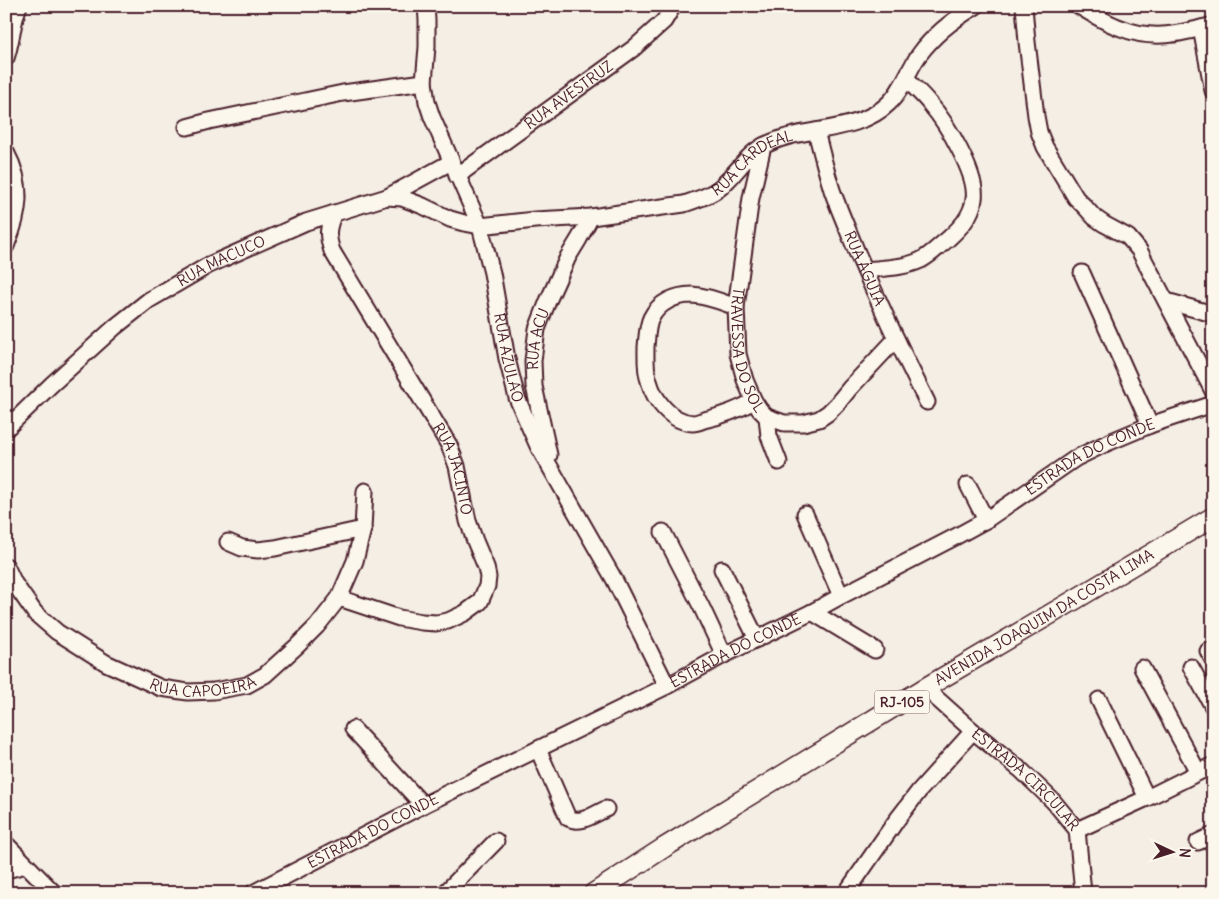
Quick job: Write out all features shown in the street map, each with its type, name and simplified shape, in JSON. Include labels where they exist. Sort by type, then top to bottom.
[{"type":"main road","name":"AVENIDA JOAQUIM DA COSTA LIMA","points":[[594,893],[925,688],[1213,517]]},
{"type":"street","points":[[6,58],[18,6]]},
{"type":"street","name":"RUA AZULAO","points":[[426,6],[427,47],[424,82],[427,102],[432,118],[480,226],[492,273],[507,359],[517,398],[538,446],[614,579],[667,686]]},
{"type":"street","name":"RUA AVESTRUZ","points":[[457,176],[634,48],[664,20],[673,6]]},
{"type":"street","name":"RUA CARDEAL","points":[[480,226],[535,220],[591,217],[684,204],[715,192],[763,146],[793,135],[861,120],[878,113],[890,102],[906,79],[918,55],[941,29],[976,6]]},
{"type":"street","points":[[1024,6],[1036,116],[1039,132],[1045,147],[1076,198],[1084,207],[1104,224],[1128,237],[1139,250],[1213,391]]},
{"type":"street","points":[[1079,6],[1120,28],[1144,35],[1168,36],[1207,27],[1213,91]]},
{"type":"street","points":[[865,270],[901,266],[921,260],[942,244],[965,222],[975,197],[972,181],[964,159],[946,126],[930,104],[906,79]]},
{"type":"street","points":[[187,127],[343,93],[424,82]]},
{"type":"street","name":"RUA ÁGUIA","points":[[816,131],[832,189],[865,270],[927,402]]},
{"type":"street","name":"TRAVESSA DO SOL","points":[[763,146],[751,198],[736,307],[738,354],[745,380],[760,410],[767,417],[784,423],[804,423],[819,419],[837,404],[896,339]]},
{"type":"street","points":[[6,152],[16,179],[18,209],[6,246]]},
{"type":"street","points":[[387,197],[451,162]]},
{"type":"street","name":"RUA MACUCO","points":[[6,429],[58,378],[115,327],[149,300],[209,265],[306,222],[387,197],[402,198],[450,219],[480,226]]},
{"type":"street","name":"RUA JACINTO","points":[[334,213],[328,228],[328,241],[332,251],[449,445],[457,466],[468,521],[486,566],[488,577],[487,586],[480,602],[448,621],[436,623],[399,618],[339,598]]},
{"type":"street","name":"RUA ACU","points":[[553,472],[534,386],[533,361],[537,329],[568,257],[591,217]]},
{"type":"street","points":[[1082,274],[1150,425]]},
{"type":"street","points":[[736,307],[711,298],[692,295],[679,296],[667,301],[656,309],[650,319],[645,364],[649,382],[657,400],[669,413],[680,420],[694,423],[736,410],[754,401]]},
{"type":"street","points":[[1166,301],[1213,314]]},
{"type":"street","name":"ESTRADA DO CONDE","points":[[253,893],[424,805],[667,686],[938,546],[986,520],[1076,458],[1150,425],[1213,404]]},
{"type":"street","points":[[767,417],[769,436],[780,462]]},
{"type":"street","points":[[968,485],[986,520]]},
{"type":"street","name":"RUA CAPOEIRA","points":[[6,566],[14,583],[35,613],[57,632],[106,663],[162,688],[188,692],[214,691],[247,684],[265,675],[304,640],[339,598],[355,561],[363,529],[365,491]]},
{"type":"street","points":[[805,514],[841,596]]},
{"type":"street","points":[[228,542],[242,548],[258,550],[363,529]]},
{"type":"street","points":[[663,532],[724,655]]},
{"type":"street","points":[[722,570],[757,640]]},
{"type":"street","points":[[812,612],[876,650]]},
{"type":"street","points":[[1191,667],[1213,707]]},
{"type":"street","points":[[1142,668],[1198,772]]},
{"type":"street","name":"ESTRADA CIRCULAR","points":[[925,688],[972,731],[1022,770],[1053,801],[1077,830],[1083,893]]},
{"type":"street","points":[[1099,700],[1147,798]]},
{"type":"street","points":[[353,728],[424,805]]},
{"type":"street","points":[[846,893],[919,791],[972,731]]},
{"type":"street","points":[[538,749],[568,818],[573,821],[581,821],[606,808]]},
{"type":"street","points":[[1077,830],[1213,765]]},
{"type":"street","points":[[1198,842],[1213,835]]},
{"type":"street","points":[[445,893],[496,841]]},
{"type":"street","points":[[6,844],[54,893]]},
{"type":"street","points":[[6,870],[26,865]]}]
